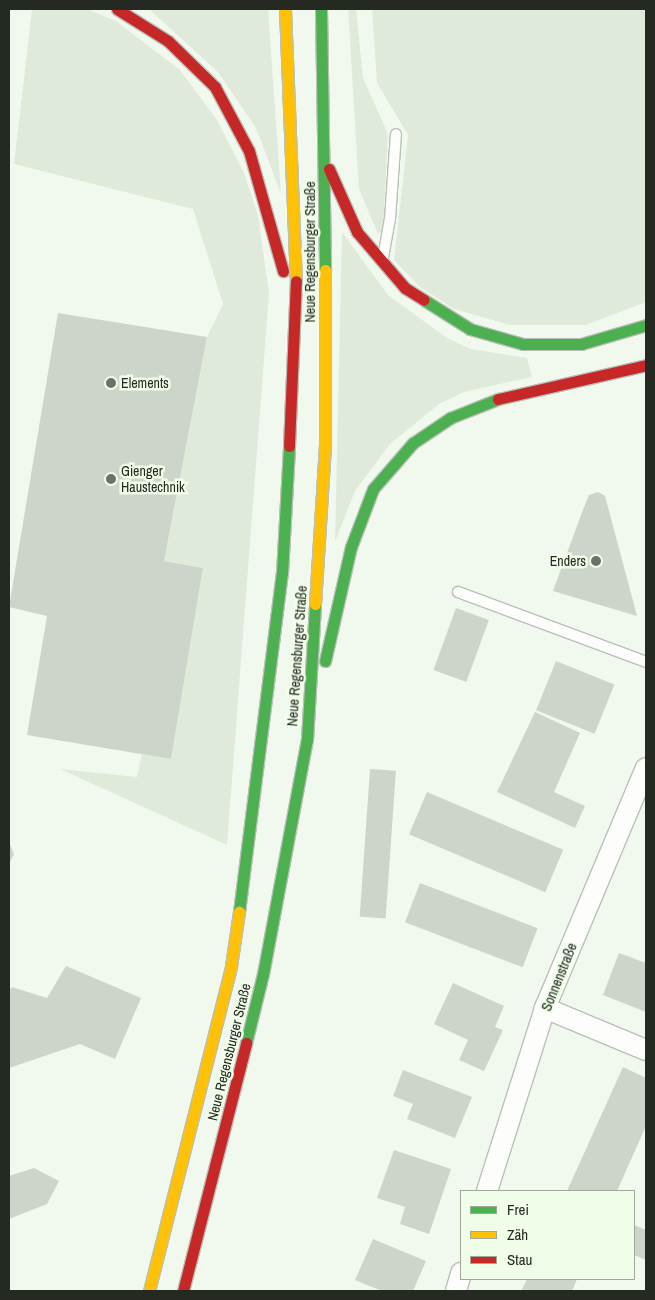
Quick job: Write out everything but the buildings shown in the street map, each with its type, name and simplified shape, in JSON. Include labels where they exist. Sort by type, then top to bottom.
[{"type":"highway","points":[[117,9],[168,41],[215,87],[249,152],[264,194],[284,276],[297,304]]},
{"type":"highway","name":"Neue Regensburger Straße","points":[[150,1291],[179,1184],[236,938],[282,573],[297,304],[285,9]]},
{"type":"highway","name":"Neue Regensburger Straße","points":[[183,1291],[263,974],[307,740],[325,445],[326,161],[321,9]]},
{"type":"highway","points":[[326,161],[357,232],[405,288],[439,312],[496,338],[523,344],[581,344],[646,326]]},
{"type":"highway","points":[[307,740],[351,547],[373,489],[390,466],[413,443],[450,418],[491,402],[646,365]]},
{"type":"street","name":"Sonnenstraße","points":[[487,1190],[545,1008],[646,768]]},
{"type":"street","points":[[545,1008],[646,1050]]},
{"type":"street","points":[[456,1291],[460,1277]]},
{"type":"lane","points":[[382,261],[388,237],[396,134]]},
{"type":"lane","points":[[458,592],[646,662]]},
{"type":"green space","points":[[32,9],[87,9],[116,21],[180,70],[217,120],[244,173],[258,215],[269,293],[227,845],[60,769],[137,777],[142,754],[171,759],[203,568],[164,561],[207,337],[223,304],[193,209],[14,164]]},
{"type":"green space","points":[[149,9],[268,9],[281,194],[256,128],[218,72]]},
{"type":"green space","points":[[348,9],[356,9],[363,78],[388,134],[383,230],[378,234],[359,189]]},
{"type":"green space","points":[[372,9],[646,9],[646,302],[586,325],[510,325],[454,309],[420,287],[394,260],[408,135],[377,83]]},
{"type":"green space","points":[[342,232],[388,295],[447,338],[471,349],[527,358],[532,377],[464,392],[439,404],[390,444],[355,491],[335,542]]},
{"type":"traffic: fast","points":[[321,9],[325,270]]},
{"type":"traffic: fast","points":[[424,300],[470,329],[523,344],[581,344],[646,325]]},
{"type":"traffic: fast","points":[[325,661],[351,547],[373,489],[413,443],[450,418],[498,399]]},
{"type":"traffic: fast","points":[[239,912],[282,573],[289,446]]},
{"type":"traffic: fast","points":[[246,1043],[263,974],[307,740],[315,604]]},
{"type":"traffic: slow","points":[[285,9],[296,281]]},
{"type":"traffic: slow","points":[[315,604],[325,445],[325,270]]},
{"type":"traffic: slow","points":[[149,1291],[231,966],[239,912]]},
{"type":"traffic: jam","points":[[117,9],[168,41],[215,87],[249,151],[283,271]]},
{"type":"traffic: jam","points":[[329,169],[357,232],[405,288],[424,300]]},
{"type":"traffic: jam","points":[[289,446],[296,281]]},
{"type":"traffic: jam","points":[[498,399],[646,365]]},
{"type":"traffic: jam","points":[[183,1291],[246,1043]]},
{"type":"place","name":"Elements","points":[[111,383]]},
{"type":"place","name":"Gienger Haustechnik","points":[[111,479]]},
{"type":"place","name":"Enders","points":[[596,561]]}]
